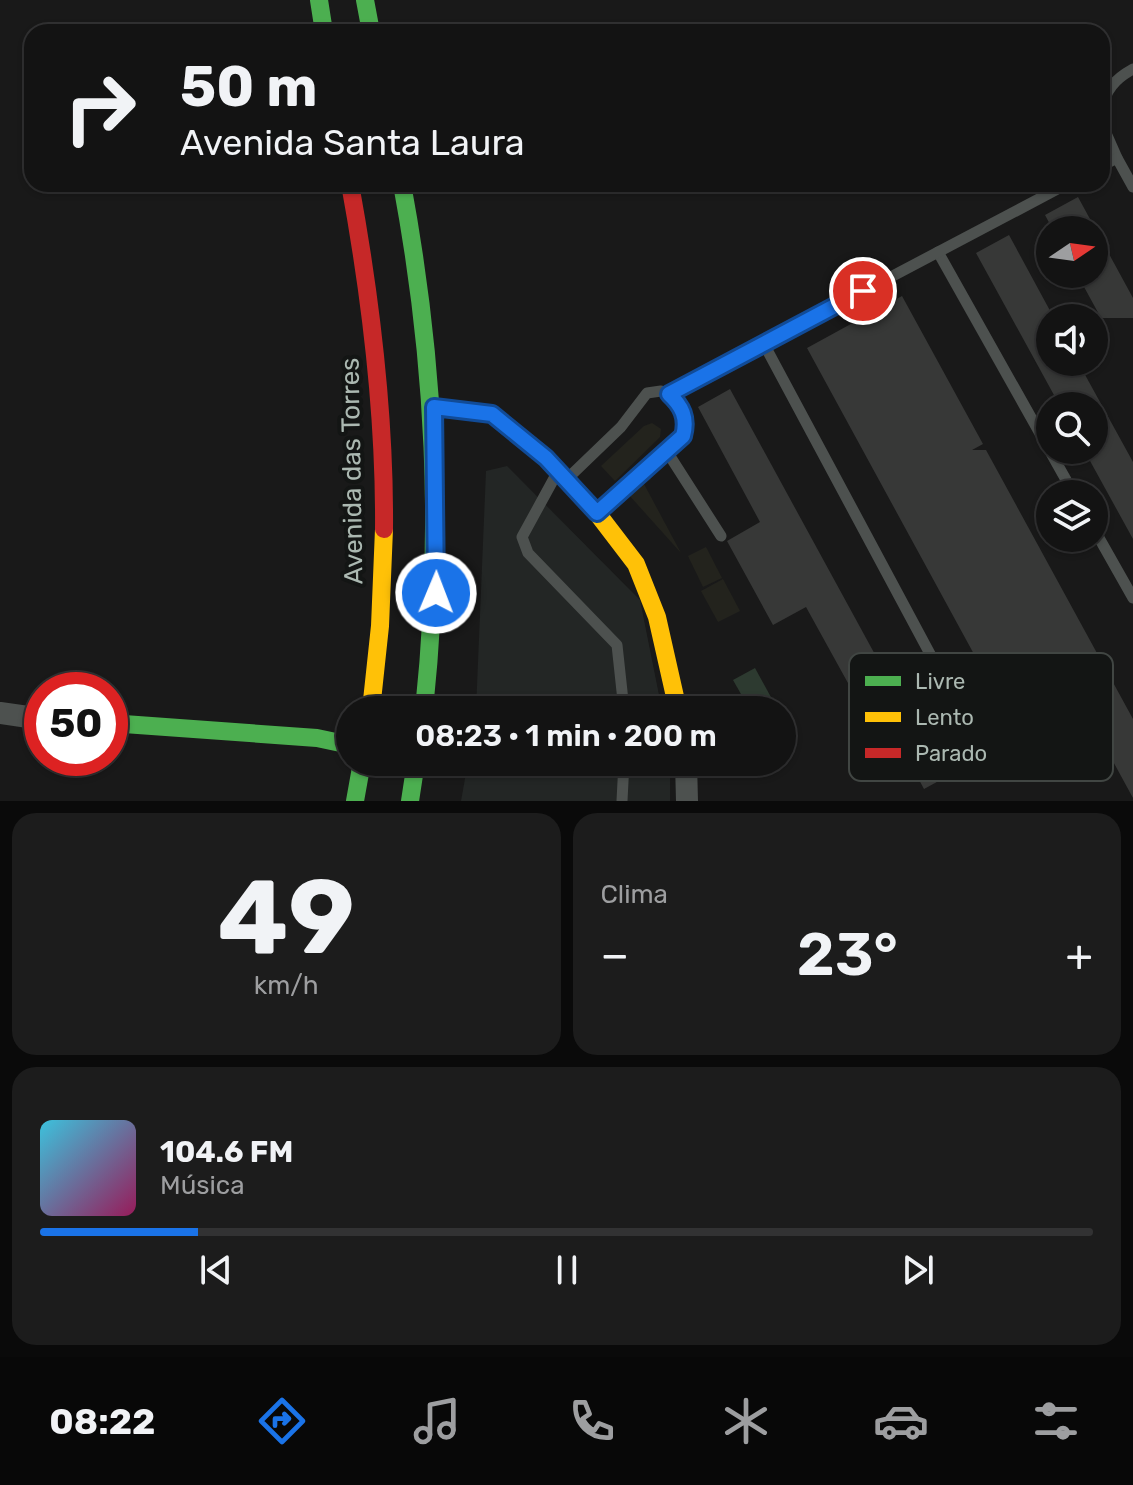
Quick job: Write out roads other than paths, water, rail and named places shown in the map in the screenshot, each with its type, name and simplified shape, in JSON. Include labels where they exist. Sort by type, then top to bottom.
[{"type":"main road","points":[[319,0],[323,24]]},
{"type":"main road","points":[[365,0],[370,24]]},
{"type":"main road","name":"Avenida das Torres","points":[[351,192],[379,367],[383,432],[378,663],[373,696]]},
{"type":"main road","points":[[403,192],[434,407],[436,593],[425,696]]},
{"type":"main road","points":[[434,407],[492,414],[562,476],[597,513],[636,564],[657,617],[675,696]]},
{"type":"main road","points":[[128,724],[317,738],[336,742]]},
{"type":"main road","points":[[355,801],[359,776]]},
{"type":"main road","points":[[410,801],[414,776]]},
{"type":"street","points":[[0,713],[24,716]]},
{"type":"street","points":[[686,776],[687,801]]},
{"type":"lane","points":[[1110,88],[1133,69]]},
{"type":"lane","points":[[1110,142],[1133,187]]},
{"type":"lane","points":[[1110,162],[1117,158]]},
{"type":"lane","points":[[669,394],[1052,192]]},
{"type":"lane","points":[[938,252],[1066,480]]},
{"type":"lane","points":[[764,344],[930,653]]},
{"type":"lane","points":[[597,513],[683,436],[685,421],[677,401],[669,394],[661,391],[647,393],[621,427],[562,476],[522,537],[528,553],[617,645],[622,696]]},
{"type":"lane","points":[[666,450],[721,536]]},
{"type":"lane","points":[[1107,552],[1133,598]]},
{"type":"lane","points":[[622,801],[623,776]]}]
